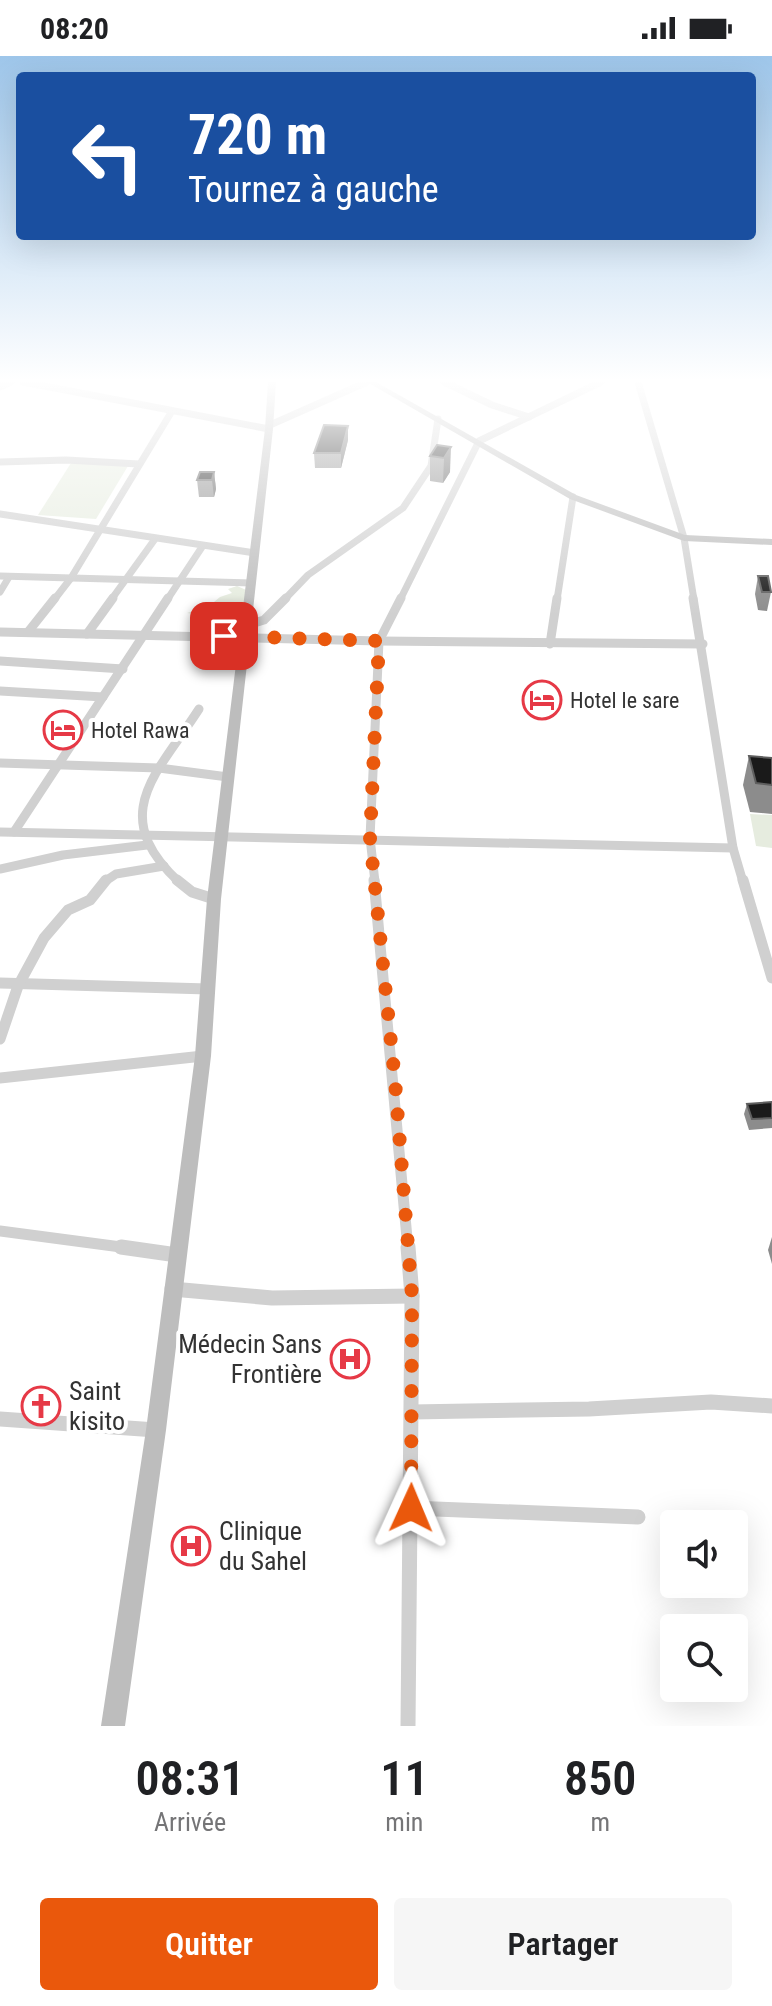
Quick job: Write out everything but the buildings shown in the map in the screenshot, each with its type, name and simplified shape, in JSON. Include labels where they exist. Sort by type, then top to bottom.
[{"type":"street","points":[[0,462],[66,460],[139,464]]},
{"type":"street","points":[[28,632],[71,578],[142,460]]},
{"type":"street","points":[[113,1726],[156,1430],[203,1056],[214,899],[266,460]]},
{"type":"street","points":[[246,631],[264,620],[308,575],[403,508],[432,460]]},
{"type":"street","points":[[408,1726],[412,1296],[395,1081],[370,838],[379,641],[470,460]]},
{"type":"street","points":[[511,460],[573,497],[684,538],[772,542]]},
{"type":"street","points":[[661,460],[684,538],[733,848],[772,978]]},
{"type":"street","points":[[550,644],[573,497]]},
{"type":"street","points":[[0,514],[255,553]]},
{"type":"street","points":[[87,634],[155,539]]},
{"type":"street","points":[[14,832],[202,547]]},
{"type":"street","points":[[0,592],[5,577],[252,583]]},
{"type":"street","points":[[0,640],[3,632],[145,635],[246,631],[379,641],[703,644]]},
{"type":"street","points":[[0,661],[123,669]]},
{"type":"street","points":[[0,691],[103,697]]},
{"type":"street","points":[[199,709],[159,768],[144,794],[138,814],[141,835],[164,866],[194,895],[214,899]]},
{"type":"street","points":[[0,763],[159,768],[228,777]]},
{"type":"street","points":[[0,832],[733,848]]},
{"type":"street","points":[[0,869],[63,855],[147,845]]},
{"type":"street","points":[[0,1039],[18,984],[36,949],[69,910],[91,899],[109,877],[164,866]]},
{"type":"street","points":[[0,983],[208,989]]},
{"type":"street","points":[[0,1078],[203,1056]]},
{"type":"street","points":[[0,1231],[177,1255]]},
{"type":"street","points":[[172,1289],[272,1298],[412,1296]]},
{"type":"street","points":[[412,1412],[589,1409],[711,1402],[772,1406]]},
{"type":"street","points":[[0,1419],[156,1430]]},
{"type":"street","points":[[411,1508],[638,1517]]},
{"type":"shaded area","points":[[71,463],[128,466],[96,519],[38,515]]},
{"type":"shaded area","points":[[237,586],[251,592],[248,611],[239,618],[237,631],[202,636],[197,632],[207,629],[205,625],[217,617],[187,613],[208,607],[220,597],[232,593],[228,589]]},
{"type":"shaded area","points":[[750,814],[772,815],[772,848],[756,846]]},
{"type":"place","name":"Hotel le sare","points":[[542,700]]},
{"type":"place","name":"Hotel Rawa","points":[[63,730]]},
{"type":"place","name":"Médecin Sans Frontière","points":[[350,1359]]},
{"type":"place","name":"Saint kisito","points":[[41,1406]]},
{"type":"place","name":"Clinique du Sahel","points":[[191,1546]]},
{"type":"route","points":[[224,636],[379,641],[373,712],[370,838],[395,1081],[412,1296],[411,1508]]}]
